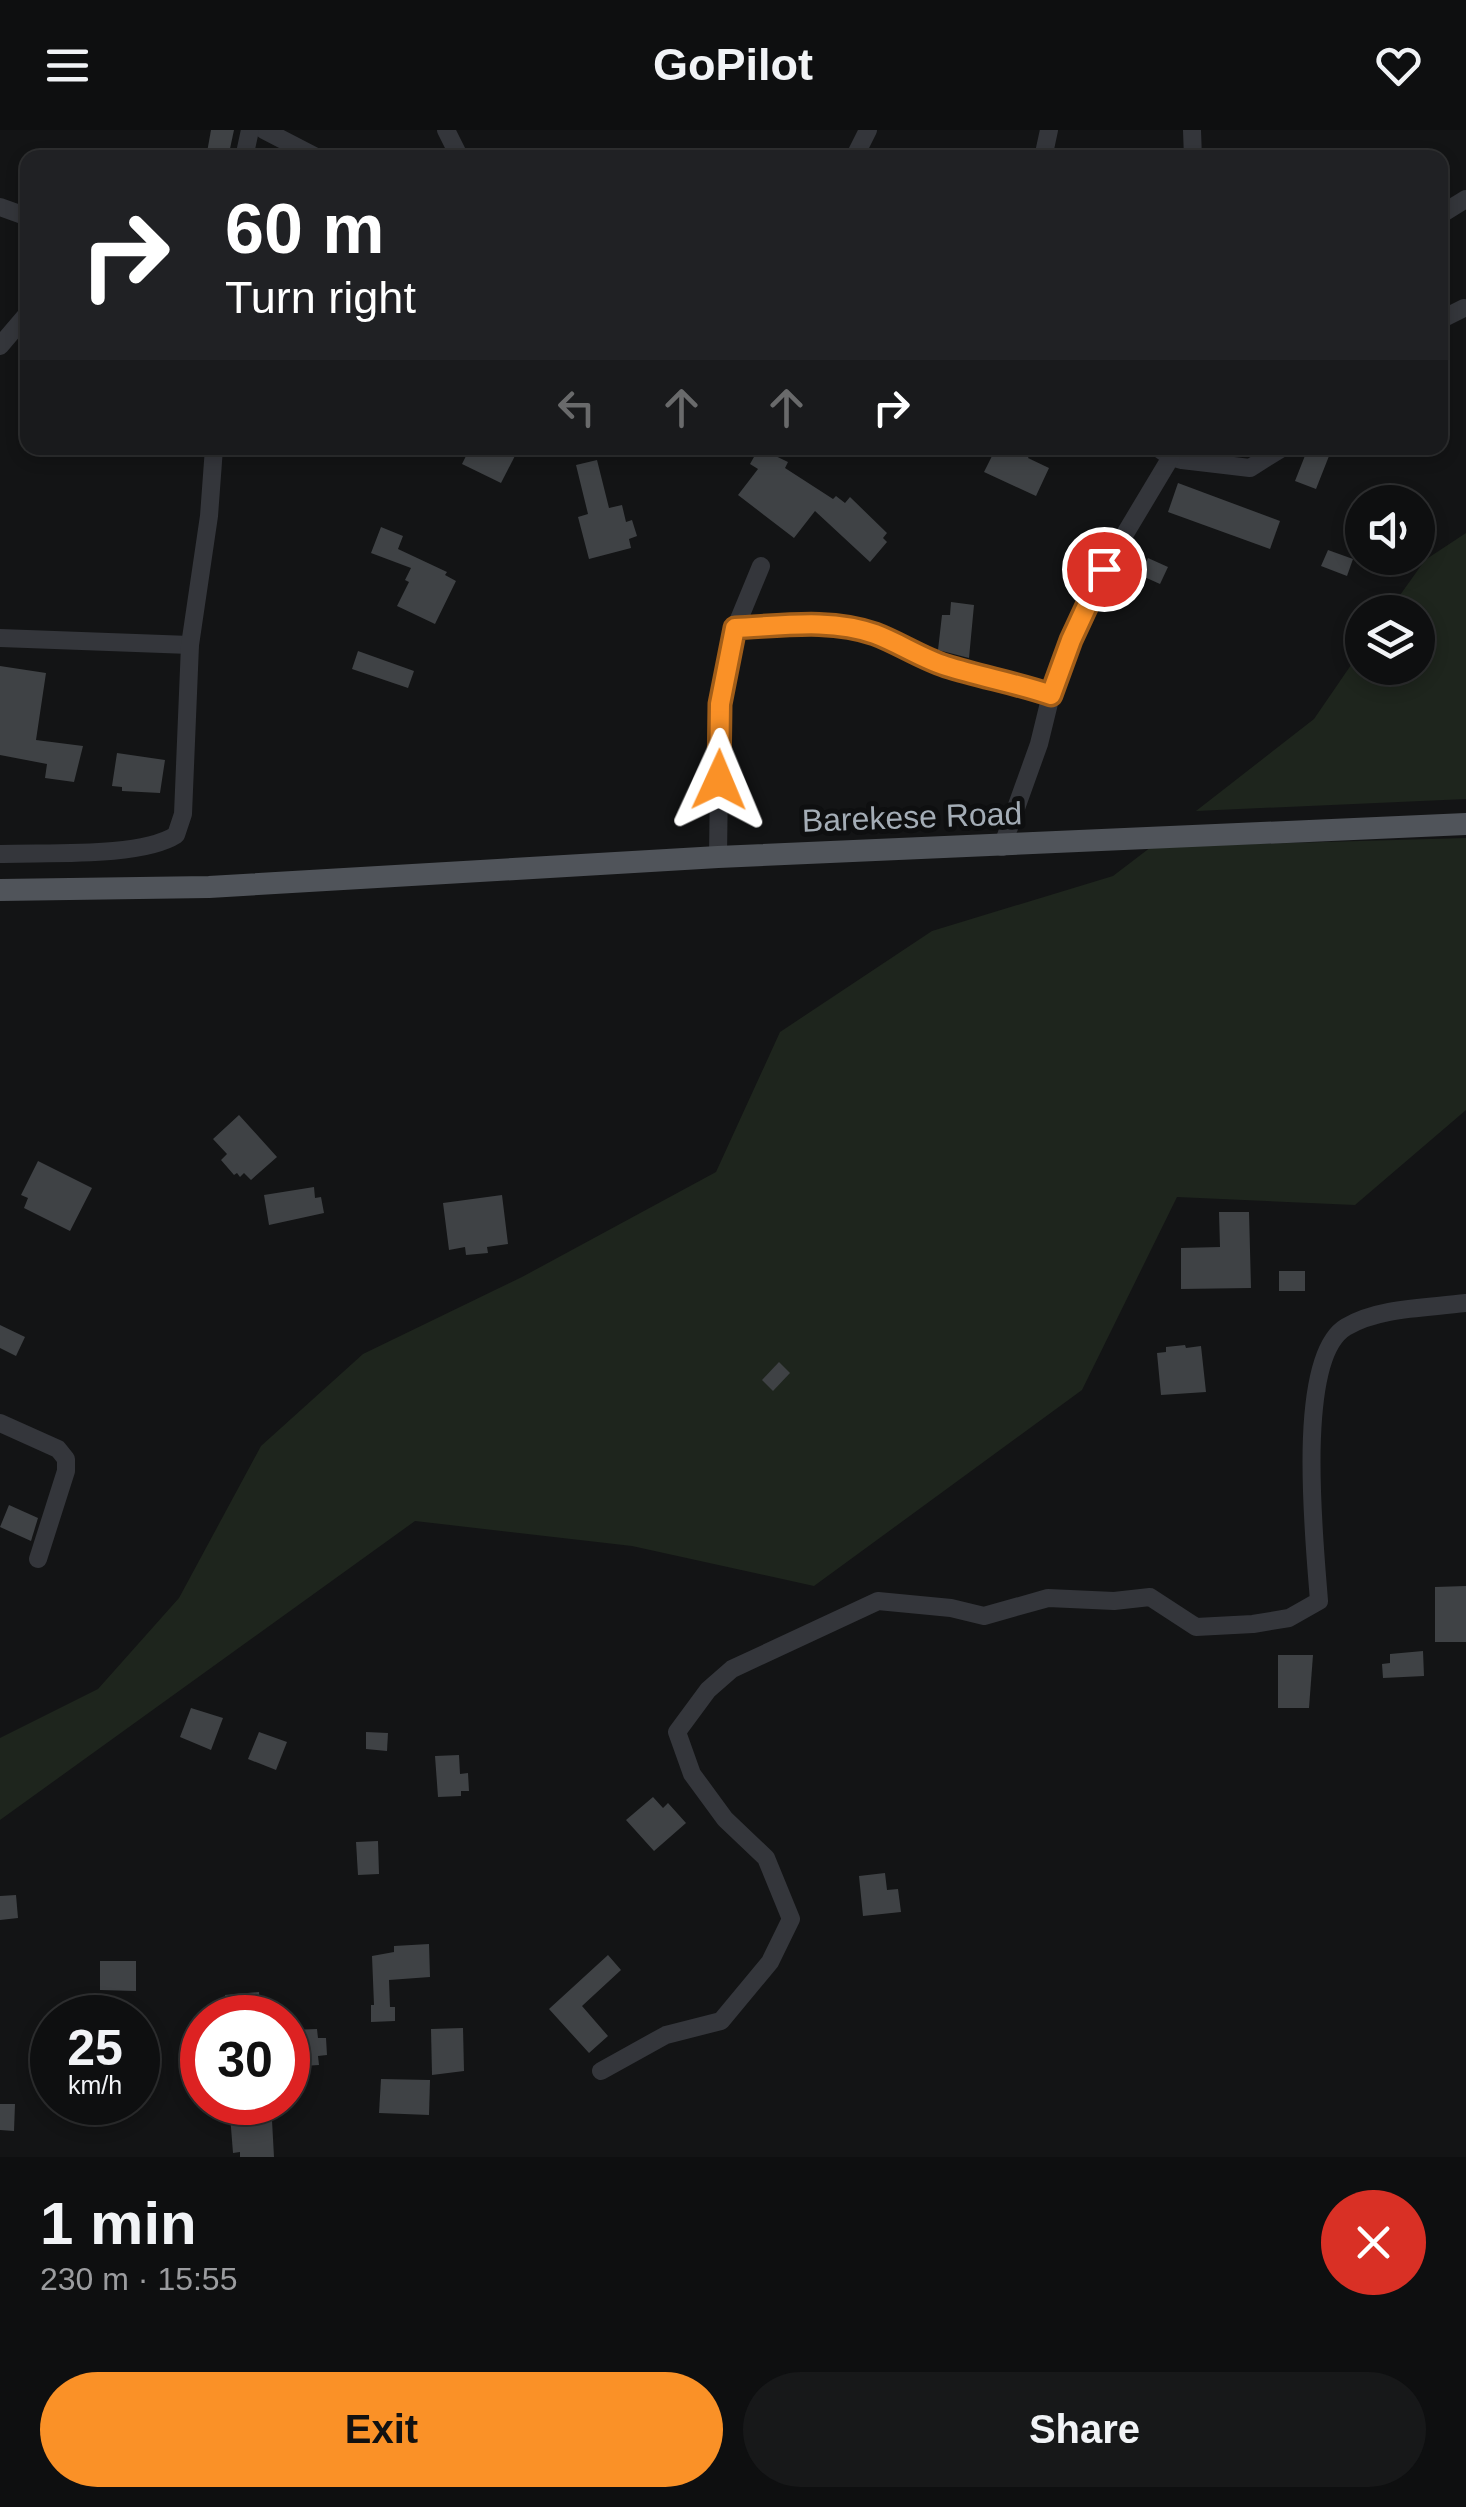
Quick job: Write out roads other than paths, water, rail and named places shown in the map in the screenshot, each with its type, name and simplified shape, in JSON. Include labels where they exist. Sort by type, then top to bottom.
[{"type":"main road","name":"Barekese Road","points":[[0,890],[209,887],[718,857],[1466,824]]},
{"type":"street","points":[[264,130],[303,150]]},
{"type":"street","points":[[0,346],[20,322]]},
{"type":"street","points":[[0,854],[126,849],[163,844],[176,835],[183,814],[190,646],[210,516],[214,455]]},
{"type":"street","points":[[1002,847],[1071,640],[1163,455]]},
{"type":"street","points":[[1181,455],[1250,468],[1271,455]]},
{"type":"street","points":[[718,857],[720,704],[735,628],[761,566]]},
{"type":"street","points":[[735,628],[817,624],[873,633],[937,663],[1051,695]]},
{"type":"street","points":[[0,638],[190,646]]},
{"type":"street","points":[[601,2071],[666,2035],[722,2021],[770,1962],[792,1919],[766,1858],[725,1819],[692,1774],[676,1732],[708,1690],[732,1669],[878,1601],[951,1608],[984,1616],[1048,1598],[1114,1602],[1150,1597],[1196,1627],[1289,1618],[1319,1601],[1312,1455],[1321,1361],[1344,1328],[1374,1316],[1466,1303]]},
{"type":"street","points":[[0,1422],[58,1449],[66,1458],[66,1471],[38,1560]]}]
